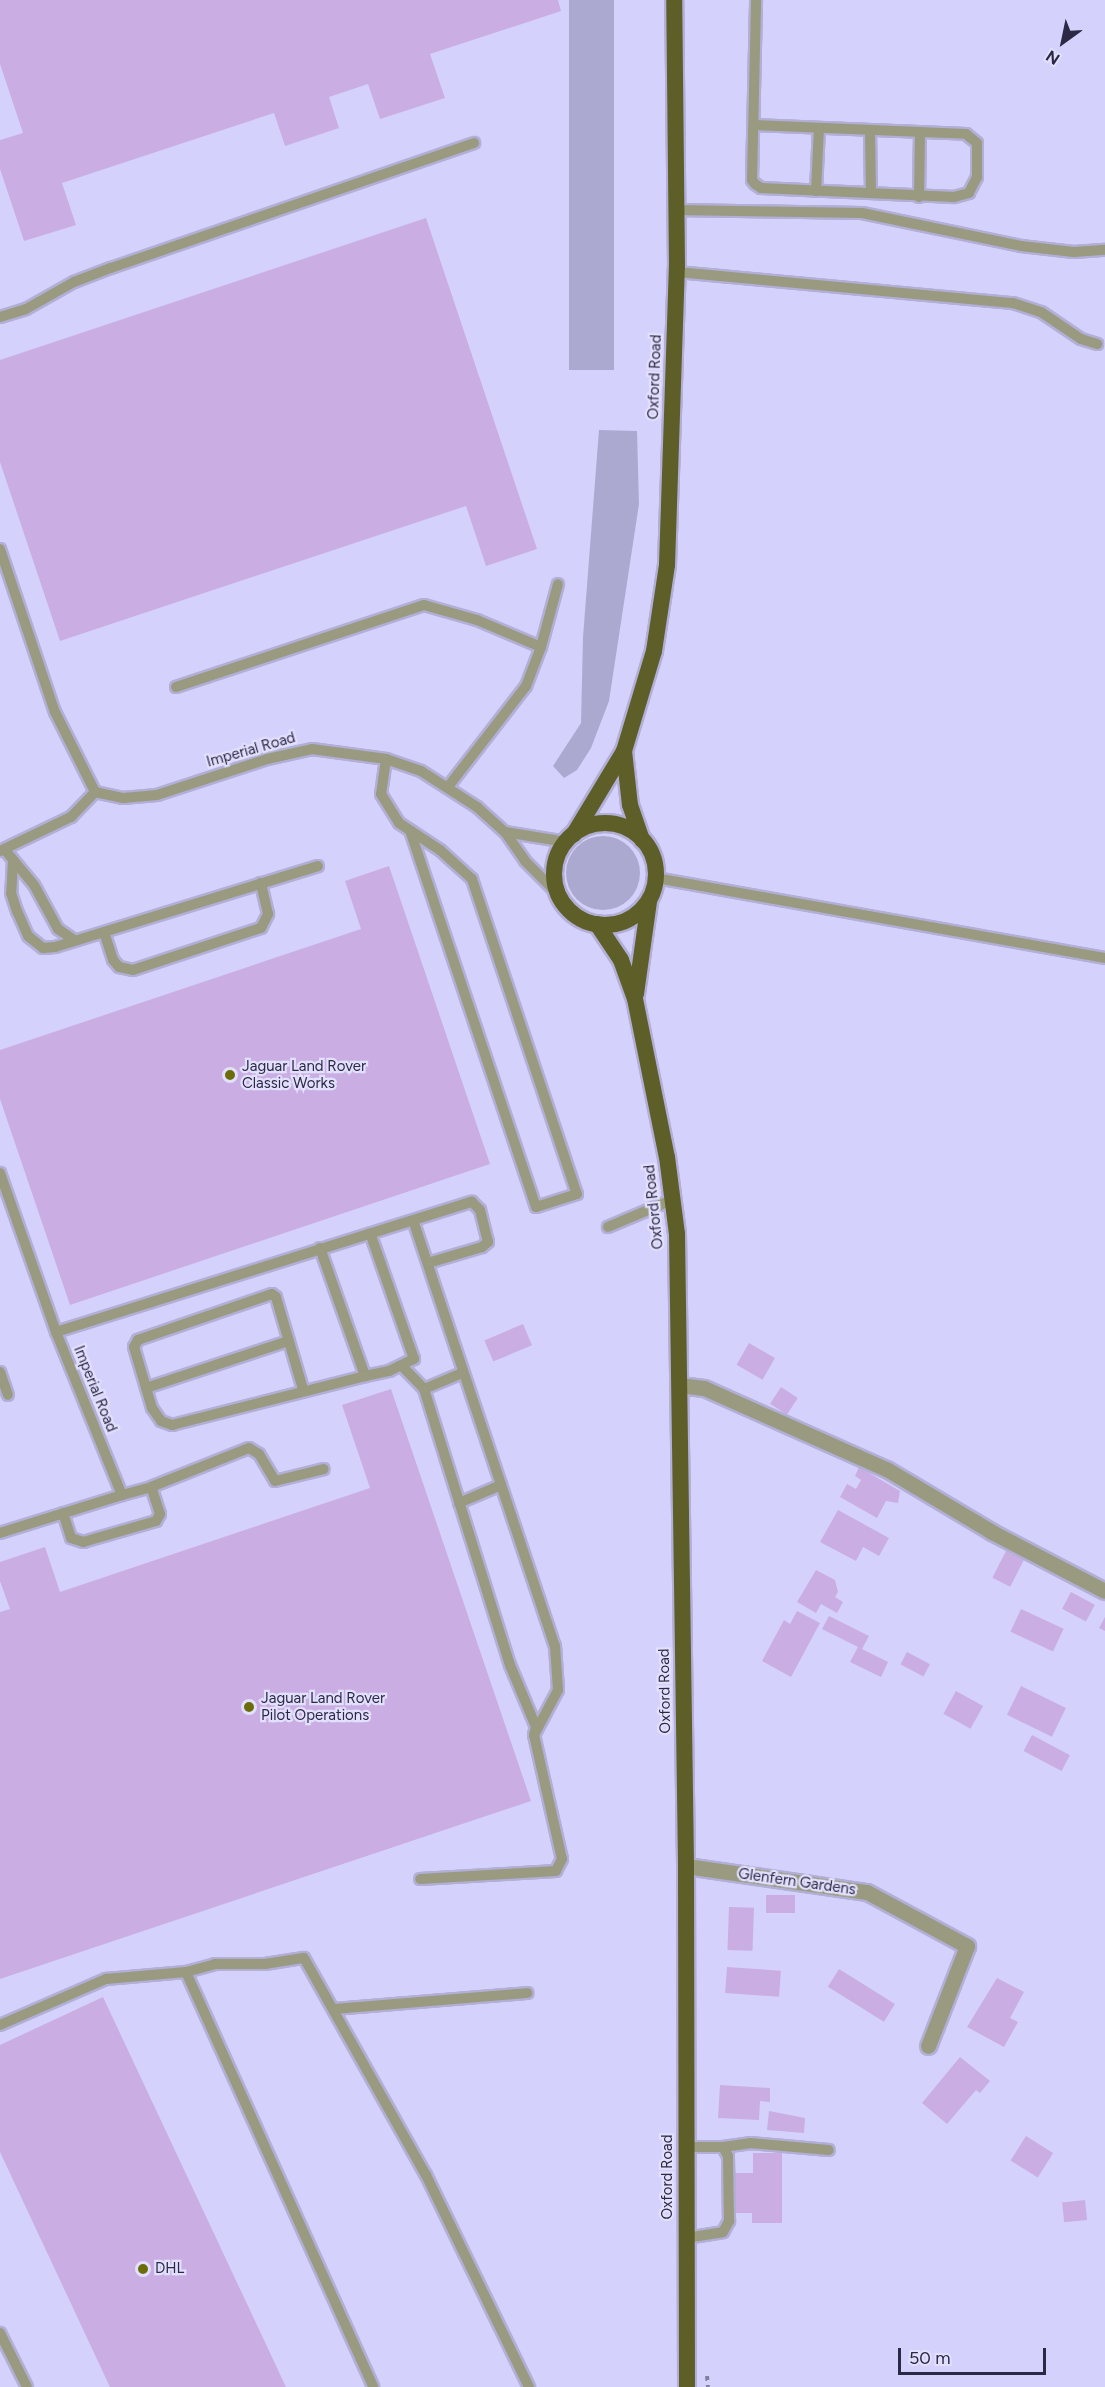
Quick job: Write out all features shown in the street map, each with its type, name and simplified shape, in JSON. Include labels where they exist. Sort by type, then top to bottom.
[{"type":"highway","name":"Oxford Road","points":[[570,838],[624,751],[654,651],[667,565],[677,272],[674,0]]},
{"type":"highway","name":"Oxford Road","points":[[624,751],[630,805],[642,840]]},
{"type":"highway","points":[[604,823],[625,828],[642,840],[653,857],[656,878],[649,900],[627,920],[597,924],[578,917],[559,895],[554,873],[570,838],[604,823]]},
{"type":"highway","name":"Oxford Road","points":[[635,999],[649,900]]},
{"type":"highway","name":"Oxford Road","points":[[597,924],[621,960],[635,999],[677,1234],[686,1866],[687,2387]]},
{"type":"street","points":[[679,1385],[704,1388],[888,1470],[992,1532],[1105,1591]]},
{"type":"street","name":"Glenfern Gardens","points":[[686,1866],[867,1892],[968,1946],[928,2046]]},
{"type":"lane","points":[[754,125],[966,134],[977,143],[977,177],[969,193],[954,197],[761,188],[755,184],[754,125],[756,0]]},
{"type":"lane","points":[[813,212],[819,128]]},
{"type":"lane","points":[[870,130],[871,194]]},
{"type":"lane","points":[[919,196],[920,132]]},
{"type":"lane","points":[[0,317],[26,309],[74,282],[111,268],[474,143]]},
{"type":"lane","points":[[676,210],[862,213],[1021,246],[1074,252],[1105,250]]},
{"type":"lane","points":[[677,272],[1013,303],[1041,312],[1081,339],[1097,344]]},
{"type":"lane","points":[[0,549],[55,712],[95,792],[71,817],[2,851],[13,860],[34,885],[58,929],[74,939]]},
{"type":"lane","points":[[448,787],[526,686],[541,647],[558,584]]},
{"type":"lane","points":[[176,687],[424,605],[477,620],[541,647]]},
{"type":"lane","name":"Imperial Road","points":[[95,792],[123,798],[157,795],[267,759],[312,749],[386,759],[421,771],[448,787],[505,832],[525,861],[559,895]]},
{"type":"lane","points":[[386,759],[381,794],[399,823],[449,857],[472,879],[577,1194],[536,1206],[410,831]]},
{"type":"lane","name":"Imperial Road","points":[[505,832],[570,838]]},
{"type":"lane","points":[[13,860],[11,894],[34,944],[55,947],[74,939],[104,932],[318,866]]},
{"type":"lane","points":[[656,878],[1105,958]]},
{"type":"lane","points":[[104,932],[119,967],[133,970],[144,967],[261,928],[268,914],[261,883]]},
{"type":"lane","name":"Imperial Road","points":[[0,1173],[56,1332],[122,1495]]},
{"type":"lane","points":[[608,1227],[672,1200]]},
{"type":"lane","points":[[56,1332],[320,1248],[414,1223],[472,1202],[480,1210],[488,1242],[482,1247],[428,1263]]},
{"type":"lane","points":[[414,1223],[462,1373],[555,1646],[558,1690],[534,1735]]},
{"type":"lane","points":[[303,1389],[276,1297],[272,1294],[138,1340],[134,1347],[146,1388],[161,1421],[172,1425],[303,1389],[402,1366],[414,1359],[370,1233]]},
{"type":"lane","points":[[320,1248],[365,1376]]},
{"type":"lane","points":[[146,1388],[288,1341]]},
{"type":"lane","points":[[402,1366],[424,1389],[510,1665],[536,1727],[534,1735],[562,1859],[556,1871],[420,1879]]},
{"type":"lane","points":[[0,1372],[8,1395]]},
{"type":"lane","points":[[424,1389],[462,1373]]},
{"type":"lane","points":[[0,1533],[151,1487],[249,1448],[259,1454],[275,1481],[324,1469]]},
{"type":"lane","points":[[459,1503],[501,1485]]},
{"type":"lane","points":[[63,1513],[71,1538],[82,1542],[156,1521],[160,1514],[151,1487]]},
{"type":"lane","points":[[0,2025],[106,1979],[186,1972],[215,1964],[265,1964],[304,1958],[426,2175],[528,2387]]},
{"type":"lane","points":[[186,1972],[373,2387]]},
{"type":"lane","points":[[333,2009],[527,1993]]},
{"type":"lane","points":[[686,2147],[723,2147],[750,2143],[829,2150]]},
{"type":"lane","points":[[686,2238],[723,2232],[729,2221],[728,2156],[723,2147]]},
{"type":"lane","points":[[0,2333],[27,2387]]},
{"type":"shaded area","points":[[569,0],[614,0],[614,370],[569,370]]},
{"type":"shaded area","points":[[599,430],[637,431],[639,504],[609,701],[591,748],[577,770],[564,778],[553,766],[581,723],[583,637]]},
{"type":"shaded area","points":[[603,836],[624,842],[634,852],[640,873],[634,894],[624,904],[603,910],[582,904],[572,894],[566,873],[572,852],[582,842]]},
{"type":"building","points":[[0,0],[558,0],[561,11],[430,54],[445,98],[380,119],[368,84],[329,97],[339,128],[285,146],[274,113],[62,183],[76,225],[24,241],[0,169],[0,140],[23,133],[0,64]]},
{"type":"building","points":[[426,218],[537,549],[486,566],[466,506],[60,641],[0,462],[0,360]]},
{"type":"building","name":"Jaguar Land Rover Classic Works","points":[[389,866],[490,1164],[70,1305],[0,1099],[0,1050],[361,929],[345,881]]},
{"type":"building","points":[[523,1324],[532,1345],[493,1362],[484,1340]]},
{"type":"building","points":[[749,1343],[775,1358],[762,1380],[736,1365]]},
{"type":"building","points":[[781,1387],[798,1398],[787,1415],[770,1404]]},
{"type":"building","name":"Jaguar Land Rover Pilot Operations","points":[[391,1389],[531,1801],[0,1979],[0,1612],[10,1609],[0,1581],[0,1562],[45,1547],[60,1592],[370,1488],[342,1405]]},
{"type":"building","points":[[859,1467],[900,1491],[898,1503],[886,1501],[877,1518],[840,1497],[847,1484],[856,1489],[861,1480],[855,1476]]},
{"type":"building","points":[[838,1510],[889,1538],[879,1556],[863,1547],[856,1561],[820,1542]]},
{"type":"building","points":[[1006,1551],[1024,1560],[1010,1587],[992,1578]]},
{"type":"building","points":[[816,1570],[835,1580],[838,1592],[835,1597],[843,1602],[837,1613],[821,1604],[816,1613],[797,1602]]},
{"type":"building","points":[[1071,1592],[1095,1605],[1086,1621],[1062,1609]]},
{"type":"building","points":[[1021,1609],[1064,1629],[1053,1652],[1010,1632]]},
{"type":"building","points":[[797,1611],[820,1623],[791,1677],[762,1661],[784,1620],[790,1624]]},
{"type":"building","points":[[829,1616],[869,1636],[862,1649],[888,1662],[881,1677],[850,1662],[858,1647],[822,1629]]},
{"type":"building","points":[[1105,1617],[1105,1631],[1099,1628]]},
{"type":"building","points":[[907,1652],[930,1664],[923,1677],[900,1664]]},
{"type":"building","points":[[1021,1686],[1066,1708],[1052,1737],[1007,1715]]},
{"type":"building","points":[[956,1691],[983,1706],[971,1729],[943,1714]]},
{"type":"building","points":[[1032,1735],[1070,1755],[1062,1771],[1024,1751]]},
{"type":"building","points":[[766,1895],[795,1895],[795,1913],[766,1913]]},
{"type":"building","points":[[729,1907],[754,1908],[752,1951],[727,1950]]},
{"type":"building","points":[[727,1967],[781,1971],[779,1997],[725,1993]]},
{"type":"building","points":[[839,1969],[895,2004],[884,2022],[828,1987]]},
{"type":"building","points":[[997,1978],[1024,1992],[1010,2018],[1018,2022],[1004,2047],[967,2027]]},
{"type":"building","name":"DHL","points":[[103,1997],[286,2387],[110,2387],[0,2152],[0,2045]]},
{"type":"building","points":[[960,2057],[990,2081],[980,2093],[976,2090],[947,2124],[922,2103]]},
{"type":"building","points":[[720,2085],[770,2088],[770,2102],[760,2101],[759,2120],[718,2118]]},
{"type":"building","points":[[769,2111],[805,2118],[804,2133],[767,2130]]},
{"type":"building","points":[[1026,2136],[1053,2153],[1038,2178],[1011,2161]]},
{"type":"building","points":[[753,2153],[782,2153],[782,2223],[752,2223],[752,2213],[735,2213],[735,2173],[753,2173]]},
{"type":"building","points":[[1085,2200],[1087,2220],[1064,2222],[1062,2202]]},
{"type":"place","name":"Jaguar Land Rover Classic Works","points":[[230,1075]]},
{"type":"place","name":"Jaguar Land Rover Pilot Operations","points":[[249,1707]]},
{"type":"place","name":"DHL","points":[[143,2269]]}]
